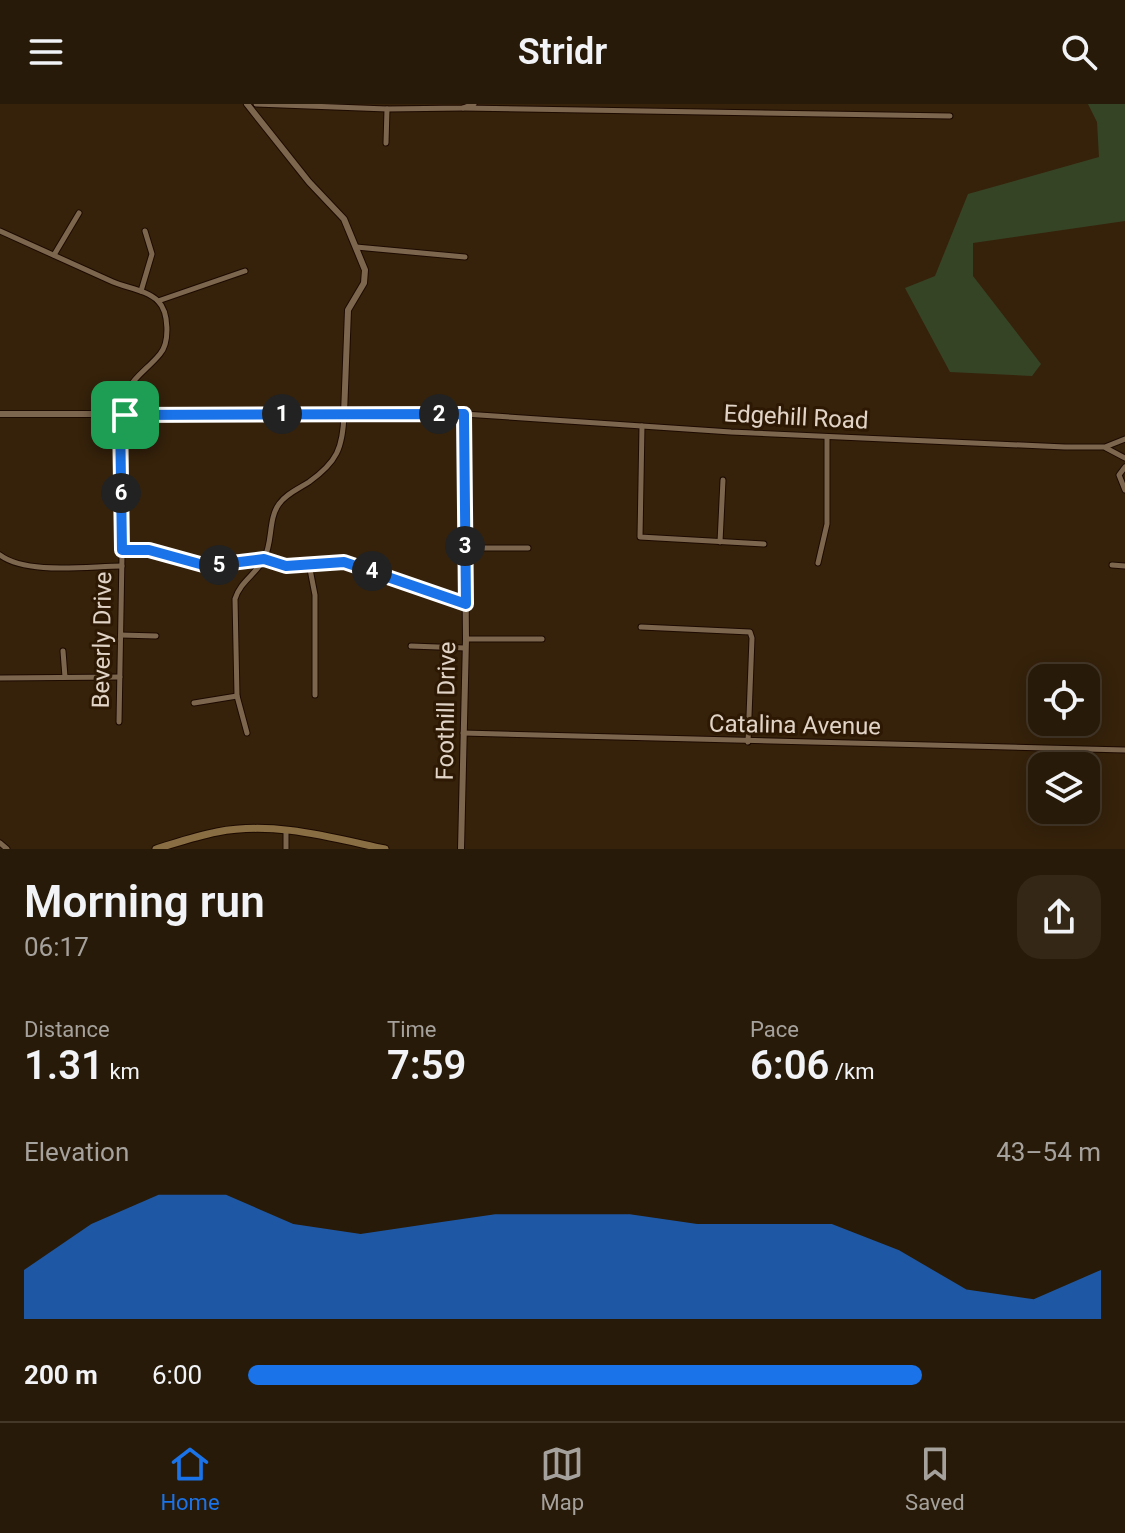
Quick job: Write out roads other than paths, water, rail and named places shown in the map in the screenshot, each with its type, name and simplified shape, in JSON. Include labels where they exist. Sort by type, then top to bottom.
[{"type":"main road","points":[[156,849],[216,832],[251,828],[286,829],[385,849]]},
{"type":"street","points":[[247,104],[309,182],[344,219],[365,270],[364,283],[348,310],[344,439],[336,456],[310,481],[281,501],[275,510],[264,559],[241,585],[235,599],[237,696],[247,733]]},
{"type":"street","points":[[256,104],[387,109],[429,106],[950,116]]},
{"type":"street","points":[[463,108],[474,104]]},
{"type":"street","points":[[386,143],[387,109]]},
{"type":"street","points":[[54,255],[79,213]]},
{"type":"street","points":[[0,231],[158,301],[245,271]]},
{"type":"street","points":[[141,291],[152,254],[145,231]]},
{"type":"street","points":[[356,247],[465,257]]},
{"type":"street","name":"Beverly Drive","points":[[119,722],[122,415],[129,384],[161,353],[166,343],[166,321],[158,301]]},
{"type":"street","points":[[0,414],[464,414]]},
{"type":"street","name":"Edgehill Road","points":[[464,414],[827,437],[1105,447],[1125,439]]},
{"type":"street","name":"Foothill Drive","points":[[461,849],[466,639],[464,414]]},
{"type":"street","points":[[642,426],[640,537],[764,544]]},
{"type":"street","points":[[818,563],[827,524],[827,437]]},
{"type":"street","points":[[1105,447],[1125,458]]},
{"type":"street","points":[[1125,467],[1119,475],[1125,490]]},
{"type":"street","points":[[720,542],[723,480]]},
{"type":"street","points":[[465,548],[528,548]]},
{"type":"street","points":[[122,550],[149,550],[207,566],[264,559],[286,566],[353,564],[466,604]]},
{"type":"street","points":[[0,555],[13,563],[29,566],[122,566]]},
{"type":"street","points":[[309,564],[315,585],[315,695]]},
{"type":"street","points":[[1112,565],[1125,566]]},
{"type":"street","points":[[641,627],[750,632],[748,742]]},
{"type":"street","points":[[121,635],[156,636]]},
{"type":"street","points":[[466,639],[542,639]]},
{"type":"street","points":[[411,646],[465,648]]},
{"type":"street","points":[[63,651],[65,677]]},
{"type":"street","points":[[0,678],[120,677]]},
{"type":"street","points":[[194,703],[237,696]]},
{"type":"street","name":"Catalina Avenue","points":[[463,733],[1125,750]]},
{"type":"street","points":[[286,829],[286,849]]},
{"type":"street","points":[[0,843],[7,849]]}]
